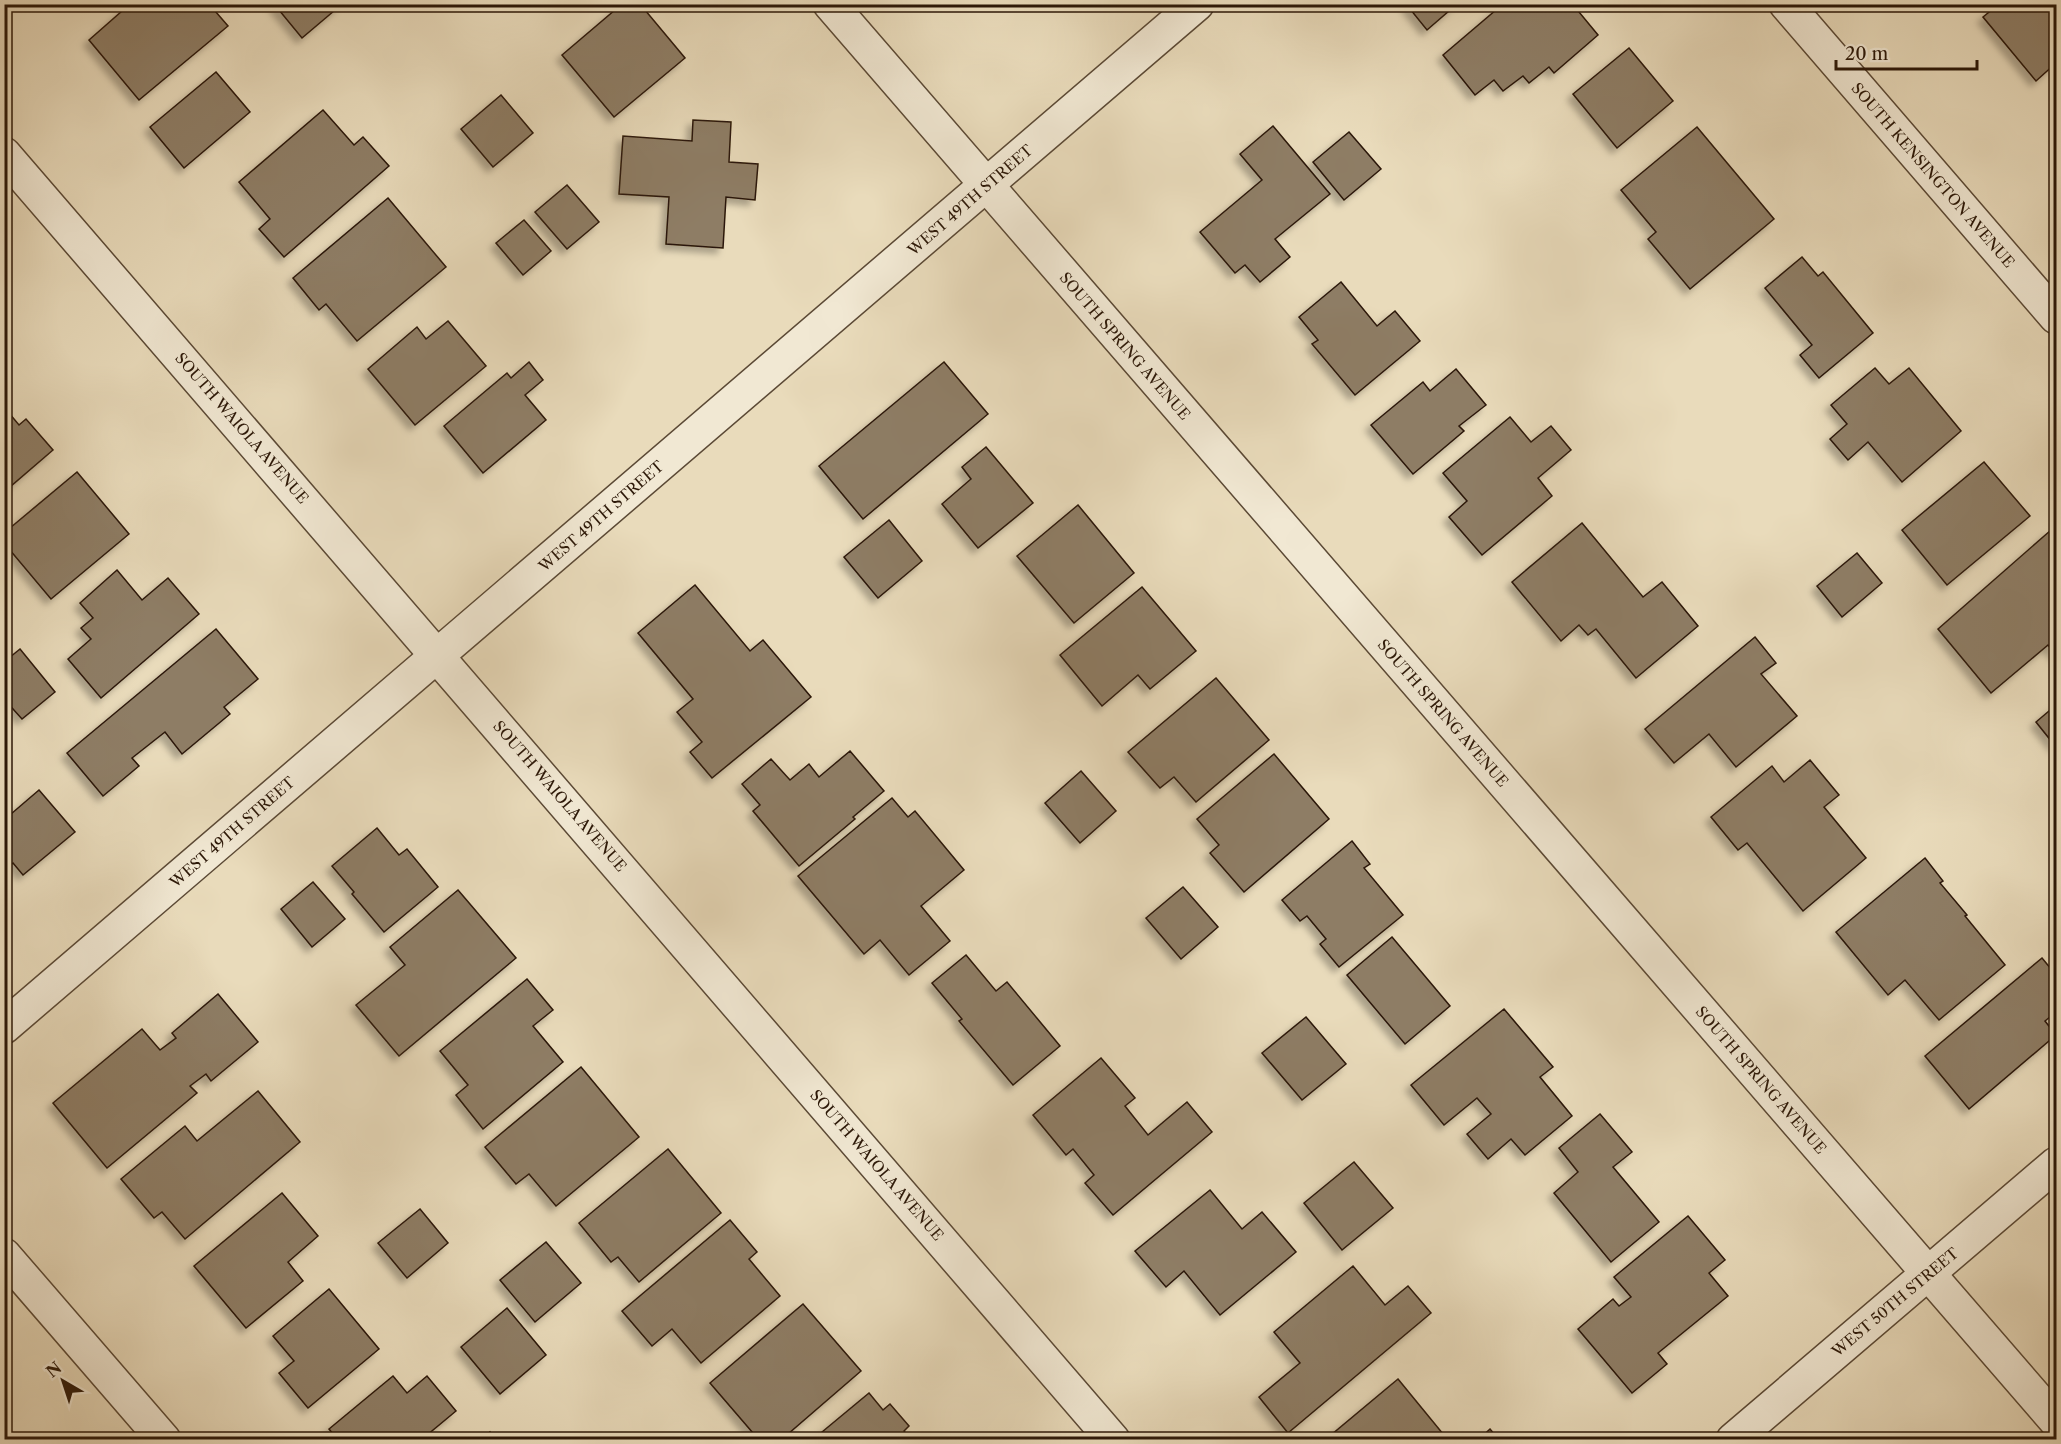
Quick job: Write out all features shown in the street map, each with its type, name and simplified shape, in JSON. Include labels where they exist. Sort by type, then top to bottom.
[{"type":"street","name":"SOUTH SPRING AVENUE","points":[[830,4],[2056,1421]]},
{"type":"street","name":"WEST 49TH STREET","points":[[4,1028],[1197,4]]},
{"type":"street","name":"SOUTH KENSINGTON AVENUE","points":[[1786,4],[2056,317]]},
{"type":"street","name":"SOUTH WAIOLA AVENUE","points":[[4,154],[1113,1440]]},
{"type":"street","name":"WEST 50TH STREET","points":[[1733,1440],[2056,1164]]},
{"type":"street","points":[[4,1255],[164,1440]]},
{"type":"building","points":[[130,4],[209,4],[228,26],[139,100],[89,40]]},
{"type":"building","points":[[274,4],[341,4],[341,5],[302,38]]},
{"type":"building","points":[[622,4],[640,4],[685,58],[614,117],[562,55]]},
{"type":"building","points":[[1406,4],[1457,4],[1427,30]]},
{"type":"building","points":[[1503,4],[1577,4],[1574,6],[1598,35],[1554,73],[1549,67],[1529,83],[1523,76],[1503,91],[1494,80],[1475,95],[1443,55]]},
{"type":"building","points":[[1999,4],[2056,4],[2056,63],[2036,81],[1983,17]]},
{"type":"building","points":[[1629,48],[1673,101],[1617,148],[1573,94]]},
{"type":"building","points":[[216,72],[250,112],[184,168],[150,127]]},
{"type":"building","points":[[501,95],[533,133],[493,167],[461,129]]},
{"type":"building","points":[[323,110],[354,145],[363,137],[389,166],[284,257],[259,229],[270,219],[239,182]]},
{"type":"building","points":[[693,120],[731,122],[729,162],[758,164],[755,200],[726,197],[723,248],[666,244],[669,197],[619,194],[623,136],[692,141]]},
{"type":"building","points":[[1273,126],[1330,194],[1275,239],[1290,257],[1260,282],[1245,265],[1235,273],[1200,232],[1262,180],[1240,154]]},
{"type":"building","points":[[1697,127],[1774,219],[1690,289],[1648,239],[1656,232],[1621,190]]},
{"type":"building","points":[[1349,132],[1381,169],[1344,200],[1313,162]]},
{"type":"building","points":[[567,185],[599,222],[567,249],[535,212]]},
{"type":"building","points":[[388,198],[446,267],[357,341],[326,304],[319,310],[293,278]]},
{"type":"building","points":[[524,220],[551,251],[523,275],[496,243]]},
{"type":"building","points":[[1802,257],[1818,276],[1823,272],[1873,333],[1819,378],[1800,355],[1812,345],[1765,288]]},
{"type":"building","points":[[1341,282],[1377,326],[1395,311],[1420,341],[1355,395],[1312,344],[1318,340],[1299,317]]},
{"type":"building","points":[[448,321],[486,366],[415,425],[368,369],[417,327],[426,339]]},
{"type":"building","points":[[529,362],[543,380],[525,395],[546,420],[483,473],[444,426],[507,373],[511,378]]},
{"type":"building","points":[[944,362],[988,414],[863,519],[819,466]]},
{"type":"building","points":[[1875,368],[1889,384],[1909,368],[1961,431],[1902,482],[1868,442],[1848,460],[1830,439],[1847,424],[1831,405]]},
{"type":"building","points":[[1456,369],[1486,405],[1459,426],[1464,431],[1413,474],[1371,425],[1423,382],[1430,391]]},
{"type":"building","points":[[4,407],[19,425],[26,419],[53,450],[4,492]]},
{"type":"building","points":[[1510,417],[1531,442],[1551,426],[1571,450],[1538,478],[1552,496],[1482,555],[1449,517],[1467,501],[1443,473]]},
{"type":"building","points":[[986,447],[1033,503],[978,548],[942,504],[971,479],[962,467]]},
{"type":"building","points":[[1984,462],[2030,516],[1947,585],[1902,530]]},
{"type":"building","points":[[77,472],[129,534],[51,599],[4,543],[4,533]]},
{"type":"building","points":[[1078,505],[1134,573],[1074,623],[1017,556]]},
{"type":"building","points":[[889,520],[922,561],[878,598],[844,557]]},
{"type":"building","points":[[1582,523],[1643,597],[1662,582],[1698,626],[1636,678],[1596,629],[1588,635],[1579,625],[1561,641],[1512,582]]},
{"type":"building","points":[[2051,530],[2056,537],[2056,655],[2048,645],[1991,693],[1938,629]]},
{"type":"building","points":[[1857,553],[1882,583],[1842,617],[1817,586]]},
{"type":"building","points":[[117,570],[142,600],[168,578],[199,614],[101,698],[68,659],[91,639],[81,628],[93,618],[80,603]]},
{"type":"building","points":[[695,585],[750,651],[763,640],[811,697],[712,778],[690,752],[702,742],[677,712],[693,699],[638,633]]},
{"type":"building","points":[[1142,587],[1196,651],[1150,689],[1138,675],[1102,706],[1060,655]]},
{"type":"building","points":[[216,629],[258,679],[224,707],[230,714],[182,754],[165,732],[132,758],[139,766],[103,796],[67,753]]},
{"type":"building","points":[[1755,637],[1776,663],[1761,674],[1797,716],[1736,767],[1709,734],[1674,763],[1645,729]]},
{"type":"building","points":[[20,649],[55,692],[22,719],[4,699],[4,662]]},
{"type":"building","points":[[1216,678],[1269,740],[1196,802],[1174,777],[1160,788],[1128,752]]},
{"type":"building","points":[[2056,705],[2056,747],[2036,722]]},
{"type":"building","points":[[850,751],[884,791],[853,817],[855,819],[799,866],[753,811],[760,805],[742,784],[771,759],[790,780],[809,764],[819,777]]},
{"type":"building","points":[[1274,754],[1329,819],[1244,892],[1210,853],[1219,845],[1197,819]]},
{"type":"building","points":[[1810,760],[1839,795],[1824,807],[1866,858],[1803,911],[1747,843],[1738,850],[1711,817],[1772,766],[1784,782]]},
{"type":"building","points":[[1081,771],[1116,811],[1080,843],[1045,803]]},
{"type":"building","points":[[39,790],[75,832],[23,875],[13,863],[4,870],[4,820]]},
{"type":"building","points":[[892,798],[908,817],[915,811],[964,870],[921,906],[950,941],[909,975],[880,940],[864,954],[798,876]]},
{"type":"building","points":[[377,828],[399,855],[407,849],[438,887],[384,932],[332,866]]},
{"type":"building","points":[[1352,841],[1370,864],[1364,868],[1403,915],[1339,967],[1320,944],[1326,939],[1307,916],[1300,921],[1282,900]]},
{"type":"building","points":[[1925,858],[1943,881],[1940,883],[2005,965],[1939,1020],[1905,980],[1888,995],[1836,932]]},
{"type":"building","points":[[313,882],[345,919],[312,947],[281,909]]},
{"type":"building","points":[[1183,887],[1218,927],[1181,959],[1146,918]]},
{"type":"building","points":[[458,890],[516,958],[399,1056],[356,1005],[405,965],[390,947]]},
{"type":"building","points":[[1392,937],[1450,1006],[1405,1044],[1347,975]]},
{"type":"building","points":[[966,955],[996,991],[1007,982],[1060,1046],[1013,1085],[959,1021],[962,1019],[932,983]]},
{"type":"building","points":[[2042,958],[2056,975],[2056,1012],[2045,1021],[2056,1035],[1969,1109],[1925,1056]]},
{"type":"building","points":[[527,979],[553,1010],[533,1026],[563,1062],[483,1129],[456,1095],[468,1085],[440,1051]]},
{"type":"building","points":[[218,994],[258,1042],[211,1081],[206,1074],[190,1086],[197,1093],[107,1168],[53,1103],[142,1029],[160,1050],[176,1038],[172,1033]]},
{"type":"building","points":[[1504,1009],[1553,1067],[1540,1077],[1572,1116],[1525,1155],[1511,1139],[1488,1159],[1467,1134],[1491,1114],[1477,1098],[1444,1125],[1411,1085]]},
{"type":"building","points":[[1306,1017],[1346,1064],[1302,1100],[1262,1053]]},
{"type":"building","points":[[1101,1058],[1135,1098],[1125,1106],[1148,1135],[1187,1102],[1212,1132],[1113,1215],[1085,1183],[1094,1175],[1073,1149],[1066,1155],[1033,1115]]},
{"type":"building","points":[[581,1067],[639,1137],[556,1206],[529,1174],[516,1184],[485,1147]]},
{"type":"building","points":[[258,1091],[300,1142],[185,1239],[162,1212],[154,1218],[121,1179],[185,1126],[197,1141]]},
{"type":"building","points":[[1600,1114],[1632,1152],[1613,1167],[1659,1222],[1611,1262],[1554,1193],[1578,1172],[1559,1148]]},
{"type":"building","points":[[668,1149],[721,1213],[639,1282],[618,1257],[611,1262],[579,1223]]},
{"type":"building","points":[[1354,1162],[1393,1208],[1342,1250],[1304,1203]]},
{"type":"building","points":[[1210,1190],[1242,1229],[1262,1212],[1296,1252],[1220,1315],[1184,1271],[1166,1287],[1135,1251]]},
{"type":"building","points":[[282,1193],[318,1236],[288,1262],[303,1281],[246,1328],[194,1266]]},
{"type":"building","points":[[420,1209],[448,1243],[407,1278],[378,1243]]},
{"type":"building","points":[[1688,1216],[1725,1260],[1709,1273],[1728,1296],[1658,1353],[1667,1364],[1632,1393],[1578,1329],[1613,1299],[1619,1306],[1631,1297],[1614,1277]]},
{"type":"building","points":[[730,1220],[757,1252],[749,1259],[780,1296],[701,1363],[672,1329],[652,1346],[622,1311]]},
{"type":"building","points":[[546,1242],[581,1283],[535,1322],[500,1280]]},
{"type":"building","points":[[1353,1266],[1385,1305],[1408,1286],[1431,1313],[1288,1433],[1259,1397],[1300,1363],[1274,1332]]},
{"type":"building","points":[[329,1289],[379,1349],[308,1408],[279,1373],[294,1361],[273,1336]]},
{"type":"building","points":[[803,1304],[861,1371],[781,1440],[759,1440],[710,1383]]},
{"type":"building","points":[[507,1308],[546,1355],[500,1394],[461,1347]]},
{"type":"building","points":[[393,1376],[407,1393],[427,1376],[456,1411],[421,1440],[383,1440],[381,1437],[378,1440],[338,1440],[329,1429]]},
{"type":"building","points":[[1398,1379],[1448,1440],[1325,1440]]},
{"type":"building","points":[[869,1393],[883,1410],[890,1404],[909,1426],[904,1431],[911,1440],[829,1440],[822,1432]]},
{"type":"building","points":[[1490,1429],[1499,1440],[1478,1440]]},
{"type":"building","points":[[490,1432],[496,1440],[482,1440]]}]
